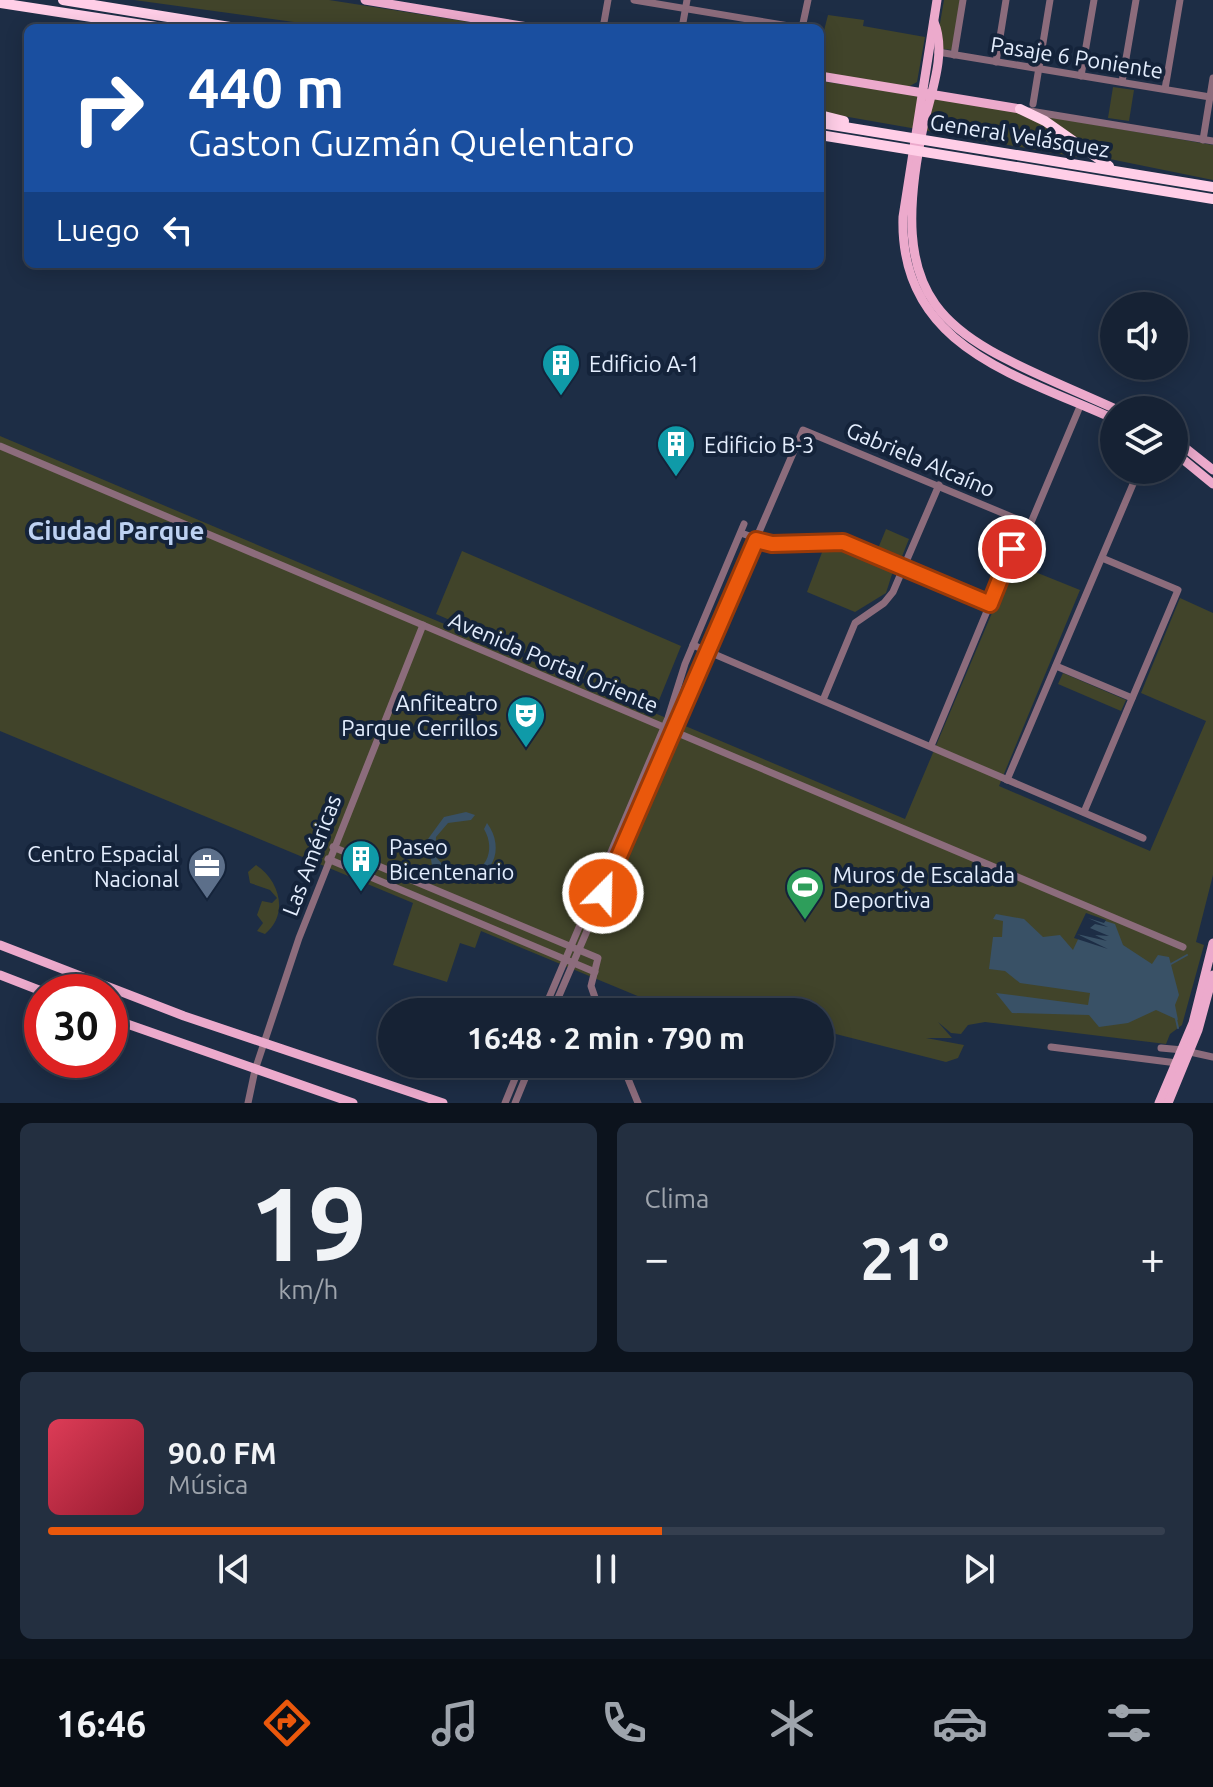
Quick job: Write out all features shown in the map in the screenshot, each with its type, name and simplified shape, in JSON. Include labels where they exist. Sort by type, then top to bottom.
[{"type":"highway","points":[[63,0],[211,24]]},
{"type":"highway","points":[[0,3],[137,24]]},
{"type":"highway","points":[[1020,109],[1045,121],[1088,155],[1125,173]]},
{"type":"highway","points":[[824,116],[880,133]]},
{"type":"highway","name":"General Velásquez","points":[[824,124],[903,136],[927,146],[1213,199]]},
{"type":"highway","name":"General Velásquez","points":[[824,136],[902,148],[927,146],[1213,187]]},
{"type":"main road","points":[[365,0],[512,24]]},
{"type":"main road","points":[[937,0],[910,222],[914,257],[929,296],[955,328],[981,348],[1100,402]]},
{"type":"main road","points":[[934,21],[938,33],[938,52],[926,94],[902,228],[907,262],[921,298],[940,326],[970,353],[1100,413]]},
{"type":"main road","points":[[824,77],[1020,109]]},
{"type":"main road","points":[[1188,450],[1213,470]]},
{"type":"main road","points":[[1188,463],[1213,484]]},
{"type":"main road","points":[[1159,1103],[1177,1063],[1186,1051],[1213,943]]},
{"type":"main road","points":[[0,945],[116,991],[443,1103]]},
{"type":"main road","points":[[0,975],[24,984]]},
{"type":"main road","points":[[1168,1103],[1213,975]]},
{"type":"main road","points":[[128,1024],[350,1103]]},
{"type":"street","points":[[604,24],[608,0]]},
{"type":"street","points":[[634,0],[686,4],[783,24]]},
{"type":"street","points":[[803,24],[808,0]]},
{"type":"street","points":[[954,55],[963,0]]},
{"type":"street","points":[[996,62],[1006,0]]},
{"type":"street","points":[[1033,104],[1050,0]]},
{"type":"street","points":[[1081,76],[1094,0]]},
{"type":"street","points":[[1122,82],[1136,0]]},
{"type":"street","points":[[1165,89],[1180,0]]},
{"type":"street","points":[[683,24],[686,4]]},
{"type":"street","name":"Pasaje 6 Poniente","points":[[938,52],[1210,97]]},
{"type":"street","points":[[1203,140],[1213,78]]},
{"type":"street","points":[[1020,109],[1213,141]]},
{"type":"street","points":[[1008,577],[1081,404]]},
{"type":"street","name":"Gabriela Alcaíno","points":[[756,540],[803,430],[1024,522],[990,604]]},
{"type":"street","name":"Avenida Portal Oriente","points":[[0,446],[1183,947]]},
{"type":"street","points":[[1007,780],[1133,484]]},
{"type":"street","points":[[823,700],[855,623],[889,598],[939,485]]},
{"type":"street","points":[[668,729],[693,645],[744,524]]},
{"type":"street","points":[[741,533],[756,540],[780,544],[834,540],[990,604],[931,746]]},
{"type":"street","points":[[550,998],[668,729],[708,652],[756,540]]},
{"type":"street","points":[[1084,812],[1178,590],[1102,558]]},
{"type":"street","name":"Las Américas","points":[[248,1103],[255,1070],[328,859],[423,625]]},
{"type":"street","points":[[693,645],[1143,838]]},
{"type":"street","points":[[1056,666],[1132,698]]},
{"type":"street","points":[[333,847],[598,958],[592,990],[595,998]]},
{"type":"street","points":[[328,859],[595,972]]},
{"type":"street","points":[[556,998],[568,962]]},
{"type":"street","points":[[1051,1047],[1177,1063]]},
{"type":"street","points":[[1161,1048],[1213,1057]]},
{"type":"street","points":[[505,1103],[515,1078]]},
{"type":"street","points":[[515,1103],[525,1078]]},
{"type":"street","points":[[628,1078],[638,1103]]},
{"type":"green space","points":[[134,0],[329,0],[470,22],[308,24]]},
{"type":"green space","points":[[944,0],[960,0],[952,50],[942,49],[939,29]]},
{"type":"green space","points":[[828,15],[864,20],[863,26],[925,37],[917,82],[908,87],[824,73],[824,30]]},
{"type":"green space","points":[[824,82],[1010,109],[1051,129],[1077,151],[1077,157],[824,113]]},
{"type":"green space","points":[[1113,87],[1134,90],[1129,121],[1108,118]]},
{"type":"green space","points":[[1044,116],[1213,145],[1213,180],[1100,157]]},
{"type":"green space","points":[[0,436],[905,819],[1013,563],[1080,590],[999,786],[1150,851],[1206,721],[1141,693],[1180,598],[1213,613],[1213,875],[1196,942],[1204,945],[1182,1025],[1170,1034],[1166,1044],[985,1022],[968,1025],[961,1034],[951,1033],[938,1022],[952,1038],[926,1038],[964,1045],[958,1058],[946,1062],[834,1034],[834,998],[642,998],[481,931],[475,948],[460,943],[447,982],[393,965],[413,903],[0,731]]},
{"type":"green space","points":[[886,529],[909,539],[901,559],[877,551]]},
{"type":"green space","points":[[831,546],[893,571],[886,593],[855,612],[807,592],[824,547]]},
{"type":"green space","points":[[462,551],[681,646],[655,710],[436,614]]},
{"type":"green space","points":[[1063,673],[1126,700],[1121,711],[1058,684]]},
{"type":"green space","points":[[256,865],[271,880],[278,898],[277,917],[265,934],[257,931],[263,923],[257,915],[262,901],[272,903],[277,898],[270,890],[250,883],[248,872]]},
{"type":"water","points":[[466,812],[475,815],[471,820],[448,823],[436,837],[435,856],[450,873],[448,879],[432,866],[428,839],[444,817]]},
{"type":"water","points":[[487,823],[496,844],[492,863],[479,877],[457,881],[459,876],[476,871],[486,860],[489,845],[484,829]]},
{"type":"water","points":[[996,914],[1024,919],[1043,937],[1060,935],[1073,950],[1089,916],[1115,924],[1123,945],[1152,964],[1158,955],[1169,957],[1179,995],[1175,1005],[1178,1020],[1156,1010],[1128,1023],[1099,1027],[1089,1015],[1012,1013],[996,993],[1088,1005],[1090,993],[1020,983],[1005,971],[989,969],[993,937],[1002,937],[1003,921],[993,919]]},
{"type":"pier","points":[[1086,913],[1106,920],[1104,923],[1088,918],[1108,927],[1095,924],[1090,928],[1109,936],[1095,935],[1107,941],[1077,934],[1108,949],[1074,938]]},
{"type":"waterway","points":[[1171,964],[1187,955]]},
{"type":"waterway","points":[[1176,1019],[1178,1028]]},
{"type":"place","name":"Edificio A-1","points":[[561,397]]},
{"type":"place","name":"Edificio B-3","points":[[676,478]]},
{"type":"place","name":"Anfiteatro Parque Cerrillos","points":[[526,749]]},
{"type":"place","name":"Paseo Bicentenario","points":[[361,893]]},
{"type":"place","name":"Centro Espacial Nacional","points":[[207,900]]},
{"type":"place","name":"Muros de Escalada Deportiva","points":[[805,921]]},
{"type":"district","name":"Ciudad Parque","points":[[116,530]]},
{"type":"route","points":[[603,893],[756,540],[772,544],[824,540],[843,542],[990,604],[1012,549]]}]
